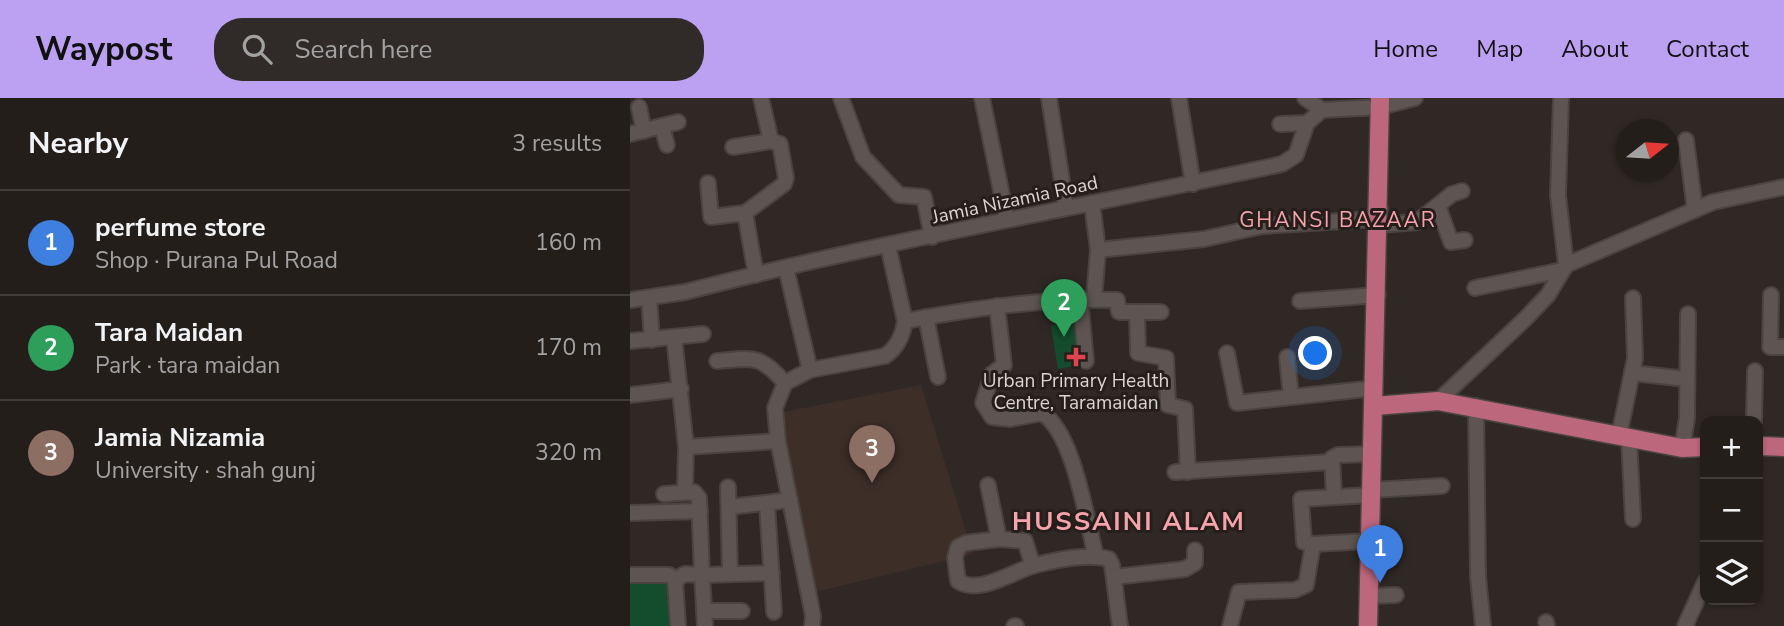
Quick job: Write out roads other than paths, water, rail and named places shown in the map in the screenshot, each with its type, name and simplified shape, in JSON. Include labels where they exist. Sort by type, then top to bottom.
[{"type":"main road","points":[[1368,626],[1378,295],[1380,103]]},
{"type":"main road","points":[[1375,397],[1476,406],[1682,448],[1700,447]]},
{"type":"main road","points":[[1763,446],[1784,447]]},
{"type":"street","points":[[761,98],[771,141]]},
{"type":"street","points":[[841,98],[863,156],[872,167],[899,195],[923,197],[932,237]]},
{"type":"street","points":[[982,98],[1007,220]]},
{"type":"street","points":[[1049,98],[1066,207]]},
{"type":"street","points":[[1179,98],[1193,184]]},
{"type":"street","points":[[1306,98],[1322,110],[1415,98]]},
{"type":"street","points":[[1438,401],[1548,295],[1565,268],[1558,195],[1561,98]]},
{"type":"street","points":[[639,107],[637,132],[678,122]]},
{"type":"street","name":"Jamia Nizamia Road","points":[[630,300],[1288,162],[1296,155],[1307,123],[1322,110]]},
{"type":"street","points":[[1280,124],[1307,123]]},
{"type":"street","points":[[662,126],[667,145]]},
{"type":"street","points":[[1686,140],[1695,210]]},
{"type":"street","points":[[708,183],[712,217],[745,213],[785,184],[780,144],[771,141],[733,147]]},
{"type":"street","points":[[1475,288],[1565,268],[1713,202],[1784,187]]},
{"type":"street","points":[[1098,250],[1204,239],[1262,226],[1379,217],[1417,222],[1452,194],[1462,191]]},
{"type":"street","points":[[1086,361],[1087,299],[1098,250],[1092,203]]},
{"type":"street","points":[[1438,206],[1451,242],[1465,240]]},
{"type":"street","points":[[745,213],[757,275]]},
{"type":"street","points":[[812,626],[813,616],[778,441],[775,408],[785,383],[810,370],[885,356],[897,345],[905,321],[888,246]]},
{"type":"street","points":[[786,268],[810,370]]},
{"type":"street","points":[[1300,301],[1378,295]]},
{"type":"street","points":[[1771,295],[1770,347],[1784,347]]},
{"type":"street","points":[[649,298],[652,340]]},
{"type":"street","points":[[1633,298],[1635,358],[1624,437],[1633,519]]},
{"type":"street","points":[[905,321],[997,306],[1087,299],[1118,300],[1119,312],[1161,312]]},
{"type":"street","points":[[997,306],[1004,365],[992,374],[983,403],[992,417],[1010,419],[1042,413],[1052,419],[1068,452],[1096,556]]},
{"type":"street","points":[[1137,312],[1137,349],[1142,355],[1166,358],[1168,405],[1185,409],[1188,419],[1181,472],[1330,462],[1338,455],[1372,454]]},
{"type":"street","points":[[1682,448],[1687,418],[1688,314]]},
{"type":"street","points":[[926,317],[938,377]]},
{"type":"street","points":[[630,341],[703,334]]},
{"type":"street","points":[[674,337],[686,447],[685,492]]},
{"type":"street","points":[[1227,354],[1237,403],[1291,397],[1375,397]]},
{"type":"street","points":[[1287,356],[1291,397]]},
{"type":"street","points":[[717,361],[751,358],[769,364],[785,383]]},
{"type":"street","points":[[1754,416],[1755,371]]},
{"type":"street","points":[[1632,373],[1688,379]]},
{"type":"street","points":[[630,395],[681,389]]},
{"type":"street","points":[[1476,406],[1478,577],[1483,626]]},
{"type":"street","points":[[686,447],[778,441]]},
{"type":"street","points":[[1330,462],[1334,496]]},
{"type":"street","points":[[988,485],[999,539]]},
{"type":"street","points":[[1371,541],[1313,544],[1304,542],[1301,499],[1442,486]]},
{"type":"street","points":[[728,487],[730,574]]},
{"type":"street","points":[[664,494],[698,494],[705,619],[742,611]]},
{"type":"street","points":[[729,507],[790,500]]},
{"type":"street","points":[[767,504],[774,612]]},
{"type":"street","points":[[630,513],[700,511]]},
{"type":"street","points":[[1033,566],[1025,541],[999,539],[966,543],[958,547],[955,558],[958,581],[973,584],[1006,577],[1033,566],[1096,556],[1109,559],[1120,626]]},
{"type":"street","points":[[1225,625],[1239,592],[1295,590],[1306,585],[1313,544]]},
{"type":"street","points":[[1114,577],[1185,569],[1195,563],[1195,550]]},
{"type":"street","points":[[675,580],[685,573],[772,573]]},
{"type":"street","points":[[630,575],[669,575],[675,580],[678,626]]},
{"type":"street","points":[[1685,626],[1700,593]]},
{"type":"street","points":[[1369,596],[1395,595]]},
{"type":"place","name":"Tara Maidan","points":[[1064,337]]},
{"type":"place","name":"Urban Primary Health Centre, Taramaidan","points":[[1076,357]]},
{"type":"place","name":"Jamia Nizamia","points":[[872,483]]},
{"type":"place","name":"perfume store","points":[[1380,583]]},
{"type":"district","name":"GHANSI BAZAAR","points":[[1338,220]]},
{"type":"district","name":"HUSSAINI ALAM","points":[[1129,521]]}]
